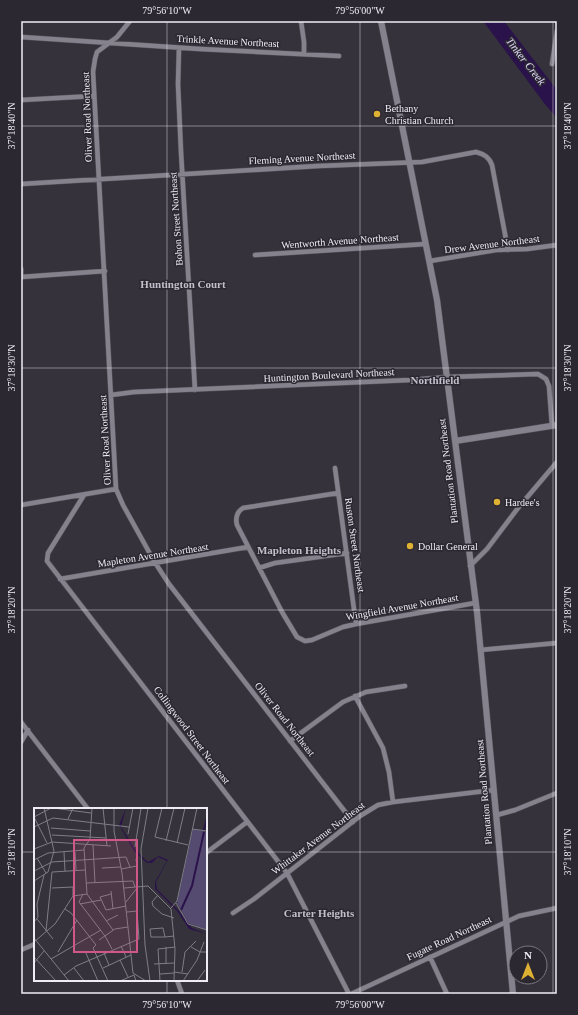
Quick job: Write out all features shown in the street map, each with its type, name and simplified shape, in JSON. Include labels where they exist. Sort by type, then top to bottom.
[{"type":"main road","name":"Plantation Road Northeast","points":[[381,21],[437,300],[475,603],[497,815],[513,994]]},
{"type":"main road","points":[[455,441],[554,425]]},
{"type":"street","name":"Oliver Road Northeast","points":[[130,21],[117,37],[99,50],[96,56],[93,72],[116,489],[120,500],[156,564],[180,598],[352,822]]},
{"type":"street","points":[[301,21],[304,54]]},
{"type":"street","points":[[552,64],[557,31]]},
{"type":"street","name":"Trinkle Avenue Northeast","points":[[21,37],[178,48],[339,56]]},
{"type":"street","name":"Bohon Street Northeast","points":[[178,48],[182,174],[195,390]]},
{"type":"street","points":[[21,100],[94,96]]},
{"type":"street","name":"Fleming Avenue Northeast","points":[[21,184],[422,162],[472,152],[480,153],[488,158],[492,165],[508,250]]},
{"type":"street","name":"Wentworth Avenue Northeast","points":[[255,255],[426,244]]},
{"type":"street","name":"Drew Avenue Northeast","points":[[430,261],[481,252],[557,245]]},
{"type":"street","points":[[21,269],[21,276],[105,271]]},
{"type":"street","name":"Huntington Boulevard Northeast","points":[[111,394],[447,377],[538,374],[546,379],[549,386],[554,425]]},
{"type":"street","points":[[470,566],[487,549],[518,508],[557,462]]},
{"type":"street","name":"Ruston Street Northeast","points":[[335,468],[356,624]]},
{"type":"street","points":[[21,505],[116,489]]},
{"type":"street","points":[[338,493],[243,508],[237,514],[237,525],[259,568],[274,563],[347,553]]},
{"type":"street","name":"Collingwood Street Northeast","points":[[84,495],[48,553],[48,561],[50,565],[287,873],[350,994]]},
{"type":"street","name":"Mapleton Avenue Northeast","points":[[60,579],[248,548]]},
{"type":"street","name":"Wingfield Avenue Northeast","points":[[259,568],[293,632],[301,640],[312,640],[335,630],[356,624],[475,603]]},
{"type":"street","points":[[480,650],[557,643]]},
{"type":"street","points":[[290,741],[343,702],[355,696],[366,692],[405,686]]},
{"type":"street","points":[[355,696],[383,748],[389,772],[393,802]]},
{"type":"street","points":[[21,722],[87,808]]},
{"type":"street","points":[[21,742],[28,730]]},
{"type":"street","name":"Whittaker Avenue Northeast","points":[[233,913],[254,899],[352,822],[378,805],[494,790]]},
{"type":"street","points":[[497,815],[515,810],[557,793]]},
{"type":"street","points":[[207,852],[247,822]]},
{"type":"street","name":"Fugate Road Northeast","points":[[350,994],[506,921],[533,912],[557,908]]},
{"type":"street","points":[[21,950],[34,944]]},
{"type":"street","points":[[430,957],[446,994]]},
{"type":"street","points":[[177,981],[182,994]]},
{"type":"water","name":"Tinker Creek","points":[[483,21],[504,21],[557,90],[557,118],[544,103]]},
{"type":"place","name":"Bethany Christian Church","points":[[377,114]]},
{"type":"place","name":"Hardee's","points":[[497,502]]},
{"type":"place","name":"Dollar General","points":[[410,546]]},
{"type":"district","name":"Huntington Court","points":[[183,284]]},
{"type":"district","name":"Northfield","points":[[435,380]]},
{"type":"district","name":"Mapleton Heights","points":[[299,550]]},
{"type":"district","name":"Carter Heights","points":[[319,913]]}]
